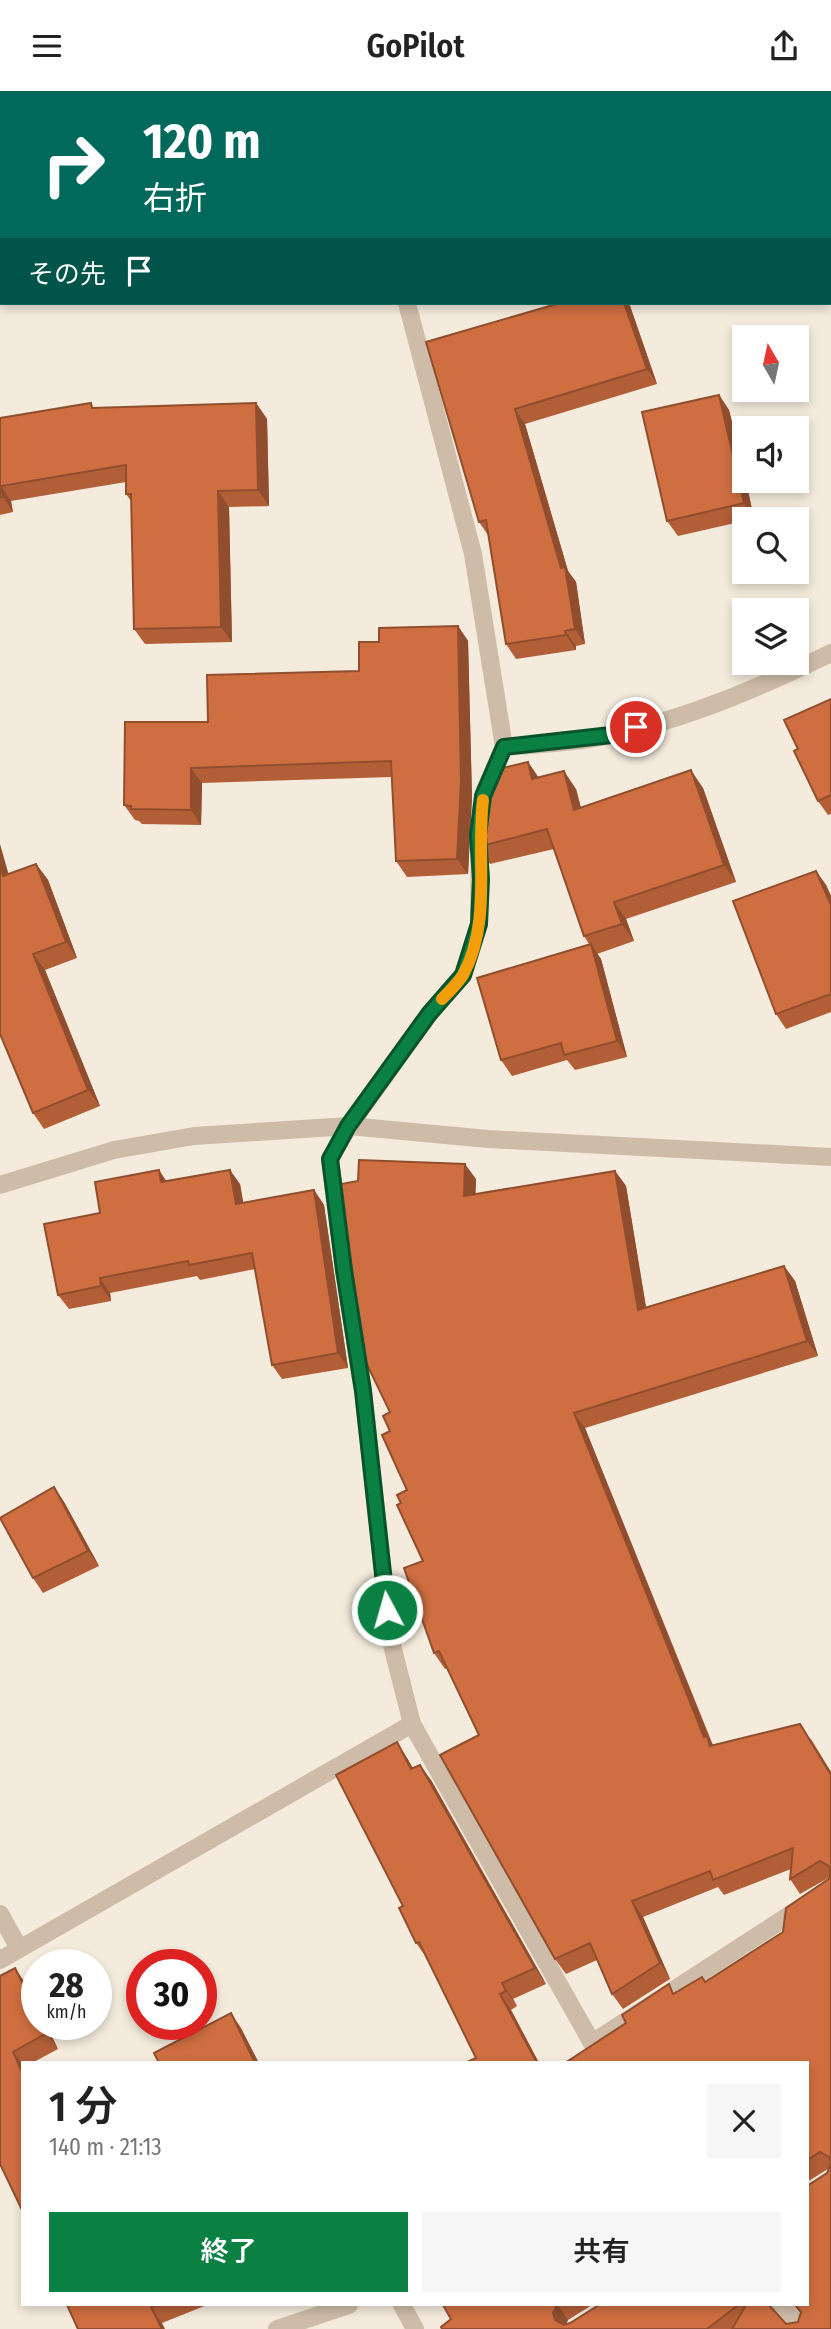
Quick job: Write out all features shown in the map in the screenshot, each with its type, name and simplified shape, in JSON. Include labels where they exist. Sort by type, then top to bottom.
[{"type":"street","points":[[408,305],[473,555],[504,747],[483,796],[478,835],[481,879],[479,924],[463,975],[429,1014],[348,1126],[330,1159],[363,1391],[390,1637],[412,1724],[592,2043],[831,1888]]},
{"type":"street","points":[[504,747],[611,735],[713,704],[768,683],[831,653]]},
{"type":"street","points":[[0,1185],[114,1150],[194,1136],[348,1126],[488,1139],[831,1157]]},
{"type":"street","points":[[0,1960],[412,1724]]},
{"type":"street","points":[[0,1914],[19,1948]]},
{"type":"street","points":[[277,2329],[346,2306]]},
{"type":"street","points":[[403,2306],[415,2329]]},
{"type":"street","points":[[782,2306],[801,2329]]},
{"type":"building","points":[[553,305],[625,305],[647,369],[515,409],[561,568],[565,567],[575,629],[565,631],[566,635],[506,644],[486,520],[479,522],[426,342]]},
{"type":"building","points":[[719,395],[732,451],[732,493],[742,493],[744,503],[667,521],[642,412]]},
{"type":"building","points":[[91,403],[92,408],[256,403],[258,490],[218,491],[221,627],[134,629],[131,494],[126,494],[126,465],[1,486],[3,497],[0,497],[0,418]]},
{"type":"building","points":[[458,626],[461,781],[457,859],[396,861],[391,761],[191,768],[191,810],[131,809],[131,806],[124,805],[125,722],[208,722],[207,675],[359,671],[359,642],[379,642],[379,628]]},
{"type":"building","points":[[831,699],[831,795],[818,801],[794,751],[798,749],[784,720]]},
{"type":"building","points":[[528,762],[532,779],[564,771],[574,810],[691,770],[724,865],[614,902],[622,924],[584,936],[547,829],[478,847],[478,818],[486,772]]},
{"type":"building","points":[[36,864],[66,942],[33,954],[88,1090],[33,1113],[0,1034],[0,866],[3,876]]},
{"type":"building","points":[[816,871],[831,905],[831,994],[776,1014],[733,901]]},
{"type":"building","points":[[591,944],[617,1041],[564,1055],[561,1043],[501,1060],[477,978]]},
{"type":"building","points":[[359,1160],[465,1164],[464,1196],[615,1171],[638,1310],[784,1266],[807,1341],[574,1413],[704,1737],[707,1736],[710,1746],[800,1724],[831,1775],[831,2161],[820,2152],[809,2159],[809,2061],[568,2061],[626,2023],[622,2015],[669,1984],[673,1994],[702,1977],[705,1982],[783,1932],[786,1908],[830,1878],[830,1867],[820,1861],[790,1879],[793,1848],[713,1880],[710,1871],[632,1901],[660,1963],[612,1994],[590,1943],[555,1959],[440,1755],[479,1735],[439,1651],[434,1653],[404,1568],[423,1561],[397,1505],[401,1503],[397,1495],[407,1490],[382,1435],[390,1431],[383,1416],[390,1412],[359,1348],[336,1185],[358,1181]]},
{"type":"building","points":[[159,1170],[161,1182],[230,1170],[236,1204],[314,1190],[338,1353],[272,1365],[252,1253],[189,1265],[188,1261],[100,1278],[101,1286],[58,1295],[44,1224],[100,1213],[95,1182]]},
{"type":"building","points":[[54,1487],[88,1551],[33,1578],[0,1518]]},
{"type":"building","points":[[397,1742],[411,1769],[420,1765],[535,1968],[502,1983],[506,1991],[500,1994],[536,2061],[469,2061],[476,2058],[419,1942],[416,1943],[399,1908],[403,1906],[336,1775]]},
{"type":"building","points":[[15,1968],[21,1980],[21,2040],[34,2040],[13,2052],[21,2070],[21,2208],[0,2164],[0,1976]]},
{"type":"building","points":[[231,2013],[254,2061],[158,2061],[154,2053],[179,2040],[217,2040],[217,2020]]},
{"type":"building","points":[[831,2163],[831,2329],[732,2329],[745,2306],[770,2306],[786,2324],[798,2322],[801,2312],[796,2306],[809,2306],[809,2185],[827,2173]]},
{"type":"building","points":[[67,2306],[154,2306],[151,2307],[162,2329],[78,2329]]},
{"type":"building","points":[[444,2306],[556,2306],[553,2313],[555,2320],[564,2325],[597,2306],[737,2306],[707,2329],[442,2329],[451,2319]]},
{"type":"slow traffic","points":[[442,999],[463,975],[479,924],[481,879],[478,835],[483,800]]},
{"type":"route","points":[[387,1610],[363,1391],[330,1159],[348,1126],[429,1014],[463,975],[479,924],[481,879],[478,835],[483,796],[494,765],[504,747],[611,735],[636,727]]}]
